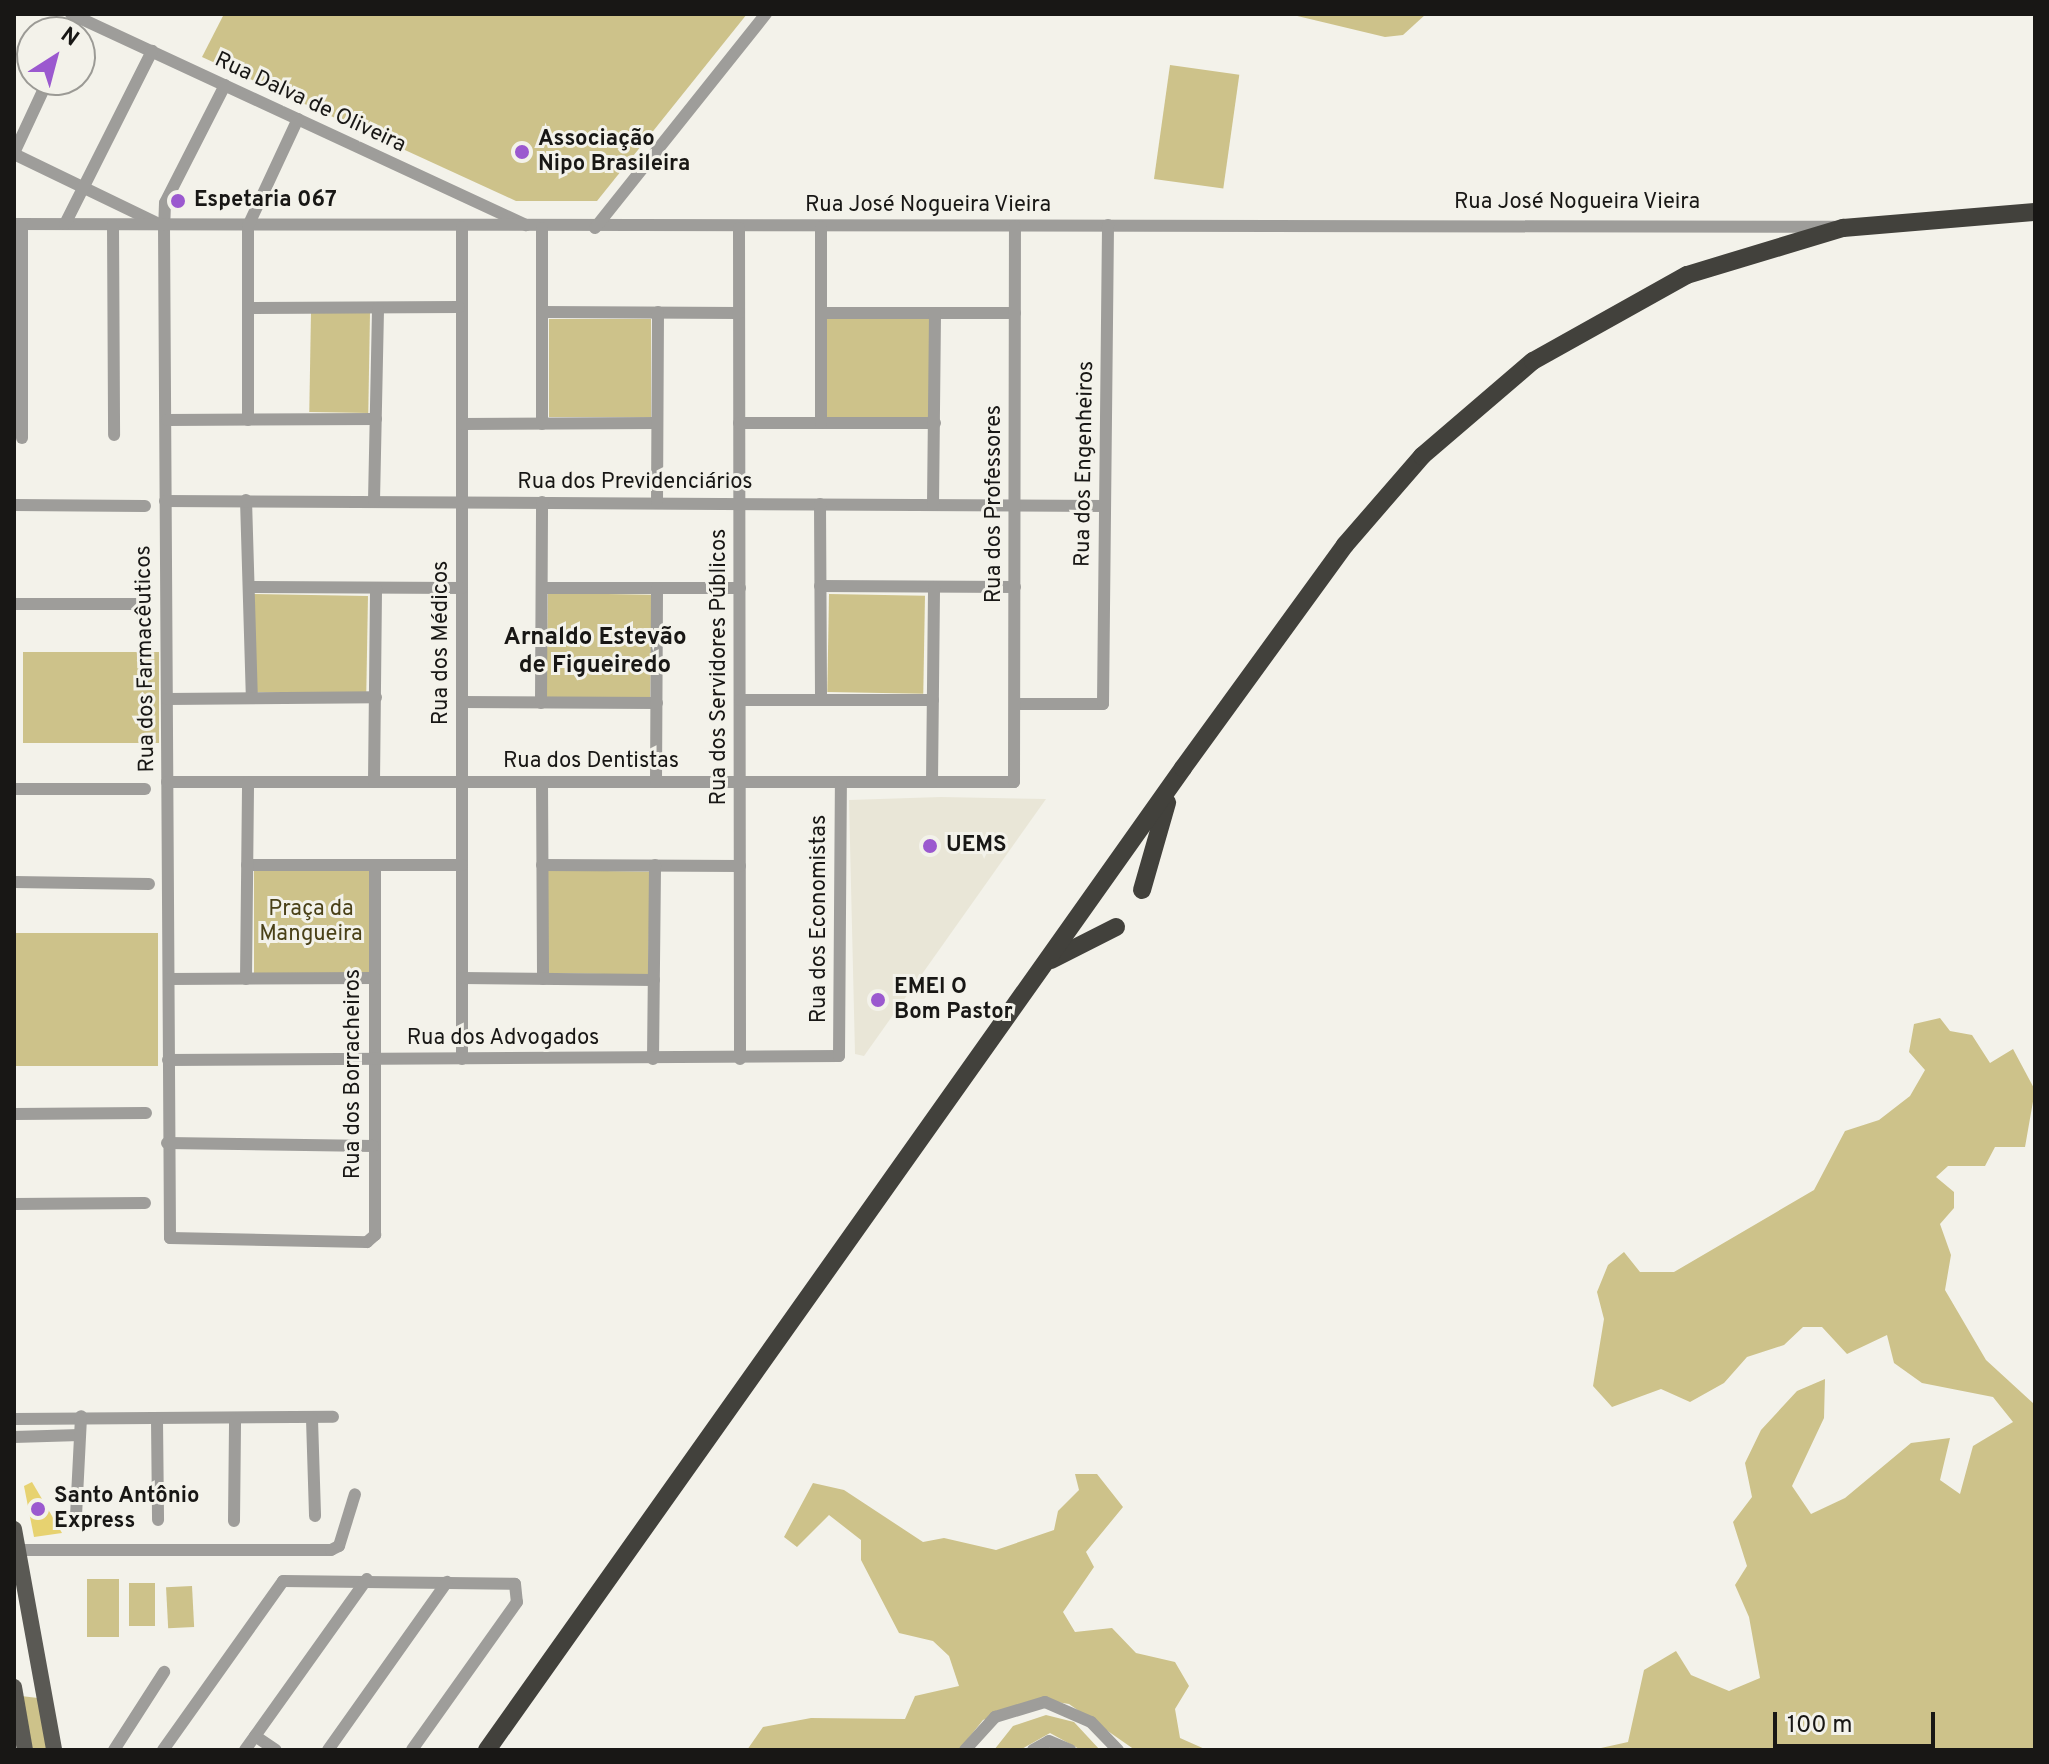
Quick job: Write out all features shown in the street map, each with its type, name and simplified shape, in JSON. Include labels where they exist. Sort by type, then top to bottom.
[{"type":"highway","points":[[487,1750],[1051,960],[1183,768],[1383,498],[1495,389],[1638,298],[1751,252],[1843,228],[2035,212]]},
{"type":"highway","points":[[1142,890],[1183,768]]},
{"type":"highway","points":[[1051,960],[1116,927]]},
{"type":"main road","points":[[14,1529],[54,1750]]},
{"type":"main road","points":[[25,1750],[14,1686],[43,1692]]},
{"type":"street","points":[[595,228],[766,14]]},
{"type":"street","name":"Rua Dalva de Oliveira","points":[[74,15],[537,228]]},
{"type":"street","points":[[65,224],[152,51]]},
{"type":"street","name":"Rua dos Farmacêuticos","points":[[225,85],[165,203],[169,979],[166,1231],[177,1241],[367,1242],[375,1235]]},
{"type":"street","points":[[41,96],[14,154],[164,226]]},
{"type":"street","points":[[248,420],[248,226],[298,119]]},
{"type":"street","points":[[18,224],[22,438]]},
{"type":"street","name":"Rua José Nogueira Vieira","points":[[18,224],[537,228],[1108,225],[1843,228]]},
{"type":"street","points":[[113,225],[114,435]]},
{"type":"street","name":"Rua dos Engenheiros","points":[[1015,704],[1103,704],[1108,225]]},
{"type":"street","name":"Rua dos Professores","points":[[1014,782],[1015,226]]},
{"type":"street","name":"Rua dos Médicos","points":[[462,227],[459,307],[462,424],[462,1059]]},
{"type":"street","points":[[821,227],[821,423]]},
{"type":"street","points":[[537,228],[542,312],[542,424]]},
{"type":"street","name":"Rua dos Servidores Públicos","points":[[739,228],[740,1059]]},
{"type":"street","points":[[248,308],[459,307]]},
{"type":"street","points":[[374,501],[378,308]]},
{"type":"street","points":[[542,312],[739,313]]},
{"type":"street","points":[[657,503],[658,312]]},
{"type":"street","points":[[821,313],[1015,313]]},
{"type":"street","points":[[933,505],[935,313]]},
{"type":"street","points":[[167,420],[376,419]]},
{"type":"street","points":[[462,424],[657,423]]},
{"type":"street","points":[[739,423],[935,423]]},
{"type":"street","points":[[246,500],[252,698]]},
{"type":"street","name":"Rua dos Previdenciários","points":[[165,501],[1105,506]]},
{"type":"street","points":[[541,703],[542,502]]},
{"type":"street","points":[[820,504],[821,700]]},
{"type":"street","points":[[14,505],[145,506]]},
{"type":"street","points":[[820,586],[1015,587]]},
{"type":"street","points":[[250,587],[462,588]]},
{"type":"street","points":[[932,782],[934,587]]},
{"type":"street","points":[[374,782],[376,588]]},
{"type":"street","points":[[542,588],[740,588]]},
{"type":"street","points":[[656,782],[657,588]]},
{"type":"street","points":[[14,604],[144,604]]},
{"type":"street","points":[[167,699],[376,697]]},
{"type":"street","points":[[740,700],[933,700]]},
{"type":"street","points":[[462,702],[657,703]]},
{"type":"street","name":"Rua dos Dentistas","points":[[167,782],[1014,782]]},
{"type":"street","points":[[246,979],[248,782]]},
{"type":"street","points":[[542,782],[543,979]]},
{"type":"street","name":"Rua dos Economistas","points":[[839,1056],[841,782]]},
{"type":"street","points":[[14,789],[145,789]]},
{"type":"street","points":[[247,865],[462,865]]},
{"type":"street","name":"Rua dos Borracheiros","points":[[375,865],[375,1235]]},
{"type":"street","points":[[542,865],[740,866]]},
{"type":"street","points":[[653,1059],[655,865]]},
{"type":"street","points":[[14,882],[149,884]]},
{"type":"street","points":[[169,979],[375,978]]},
{"type":"street","points":[[462,978],[654,980]]},
{"type":"street","name":"Rua dos Advogados","points":[[168,1060],[740,1059],[839,1056]]},
{"type":"street","points":[[14,1114],[146,1113]]},
{"type":"street","points":[[167,1143],[373,1146]]},
{"type":"street","points":[[14,1204],[145,1203]]},
{"type":"street","points":[[76,1516],[81,1416]]},
{"type":"street","points":[[14,1419],[81,1416],[157,1420],[333,1417]]},
{"type":"street","points":[[234,1521],[235,1419]]},
{"type":"street","points":[[312,1419],[315,1516]]},
{"type":"street","points":[[157,1420],[158,1520]]},
{"type":"street","points":[[14,1437],[80,1435]]},
{"type":"street","points":[[18,1550],[331,1550],[339,1546],[355,1494]]},
{"type":"street","points":[[245,1750],[367,1579]]},
{"type":"street","points":[[163,1750],[283,1581],[505,1581],[521,1593],[412,1750]]},
{"type":"street","points":[[328,1750],[447,1582]]},
{"type":"street","points":[[114,1750],[164,1672]]},
{"type":"street","points":[[965,1750],[995,1717],[1045,1702],[1082,1715],[1118,1750]]},
{"type":"street","points":[[255,1736],[276,1750]]},
{"type":"street","points":[[1033,1750],[1049,1741],[1070,1750]]},
{"type":"shaded area","name":"UEMS","points":[[941,797],[1046,799],[864,1056],[855,1054],[849,800]]},
{"type":"green space","name":"Associação Nipo Brasileira","points":[[224,14],[747,14],[597,201],[516,201],[202,57]]},
{"type":"green space","points":[[1289,14],[1426,14],[1403,35],[1385,37]]},
{"type":"green space","points":[[1170,65],[1239,75],[1223,189],[1154,179]]},
{"type":"green space","points":[[311,312],[370,313],[368,413],[309,412]]},
{"type":"green space","points":[[549,319],[651,319],[651,417],[549,417]]},
{"type":"green space","points":[[827,319],[929,319],[929,417],[827,417]]},
{"type":"green space","points":[[548,593],[652,595],[650,700],[546,698]]},
{"type":"green space","points":[[254,594],[368,596],[366,694],[252,692]]},
{"type":"green space","points":[[829,594],[925,596],[923,694],[827,692]]},
{"type":"green space","points":[[23,652],[159,652],[159,743],[23,743]]},
{"type":"green space","points":[[548,870],[650,872],[648,975],[546,973]]},
{"type":"green space","name":"Praça da Mangueira","points":[[254,871],[369,871],[369,973],[254,973]]},
{"type":"green space","points":[[14,933],[158,933],[158,1066],[14,1066]]},
{"type":"green space","points":[[1940,1018],[1950,1031],[1972,1035],[1990,1063],[2013,1049],[2035,1090],[2025,1147],[1995,1147],[1985,1166],[1948,1166],[1936,1177],[1954,1192],[1954,1208],[1940,1224],[1951,1255],[1945,1290],[1986,1360],[2035,1405],[2035,1750],[1592,1750],[1628,1742],[1644,1670],[1676,1651],[1691,1675],[1729,1691],[1760,1678],[1749,1617],[1735,1585],[1747,1566],[1733,1522],[1752,1497],[1745,1463],[1761,1430],[1797,1391],[1825,1379],[1824,1418],[1792,1486],[1811,1514],[1845,1498],[1911,1443],[1950,1438],[1940,1480],[1960,1494],[1973,1446],[2013,1422],[1993,1397],[1922,1383],[1894,1363],[1887,1335],[1847,1354],[1822,1327],[1803,1327],[1784,1345],[1747,1357],[1724,1383],[1690,1402],[1661,1389],[1612,1407],[1593,1386],[1604,1319],[1597,1292],[1608,1265],[1624,1252],[1640,1272],[1674,1272],[1814,1190],[1845,1131],[1879,1120],[1910,1096],[1925,1070],[1909,1052],[1914,1024]]},
{"type":"green space","points":[[1075,1474],[1097,1474],[1123,1507],[1086,1552],[1094,1567],[1063,1612],[1075,1632],[1112,1628],[1136,1653],[1175,1662],[1189,1686],[1175,1709],[1180,1738],[1207,1750],[1135,1750],[1069,1704],[1038,1699],[983,1720],[959,1750],[747,1750],[763,1727],[811,1718],[905,1719],[915,1696],[959,1686],[949,1656],[933,1641],[899,1633],[861,1560],[861,1540],[829,1515],[797,1547],[784,1537],[813,1483],[844,1490],[923,1542],[944,1538],[996,1550],[1054,1530],[1058,1511],[1079,1490]]},
{"type":"green space","points":[[87,1579],[119,1579],[119,1637],[87,1637]]},
{"type":"green space","points":[[129,1583],[155,1583],[155,1626],[129,1626]]},
{"type":"green space","points":[[192,1586],[194,1627],[168,1628],[166,1587]]},
{"type":"green space","points":[[21,1696],[38,1698],[47,1750],[30,1750]]},
{"type":"green space","points":[[1046,1715],[1074,1722],[1100,1750],[1081,1750],[1050,1733],[1020,1750],[994,1750],[1013,1726]]},
{"type":"building","name":"Santo Antônio Express","points":[[32,1482],[62,1533],[34,1537],[24,1486]]},
{"type":"place","name":"Associação Nipo Brasileira","points":[[522,152]]},
{"type":"place","name":"Espetaria 067","points":[[178,201]]},
{"type":"place","name":"UEMS","points":[[930,846]]},
{"type":"place","name":"EMEI O Bom Pastor","points":[[878,1000]]},
{"type":"place","name":"Santo Antônio Express","points":[[38,1509]]},
{"type":"district","name":"Arnaldo Estevão de Figueiredo","points":[[595,653]]}]
